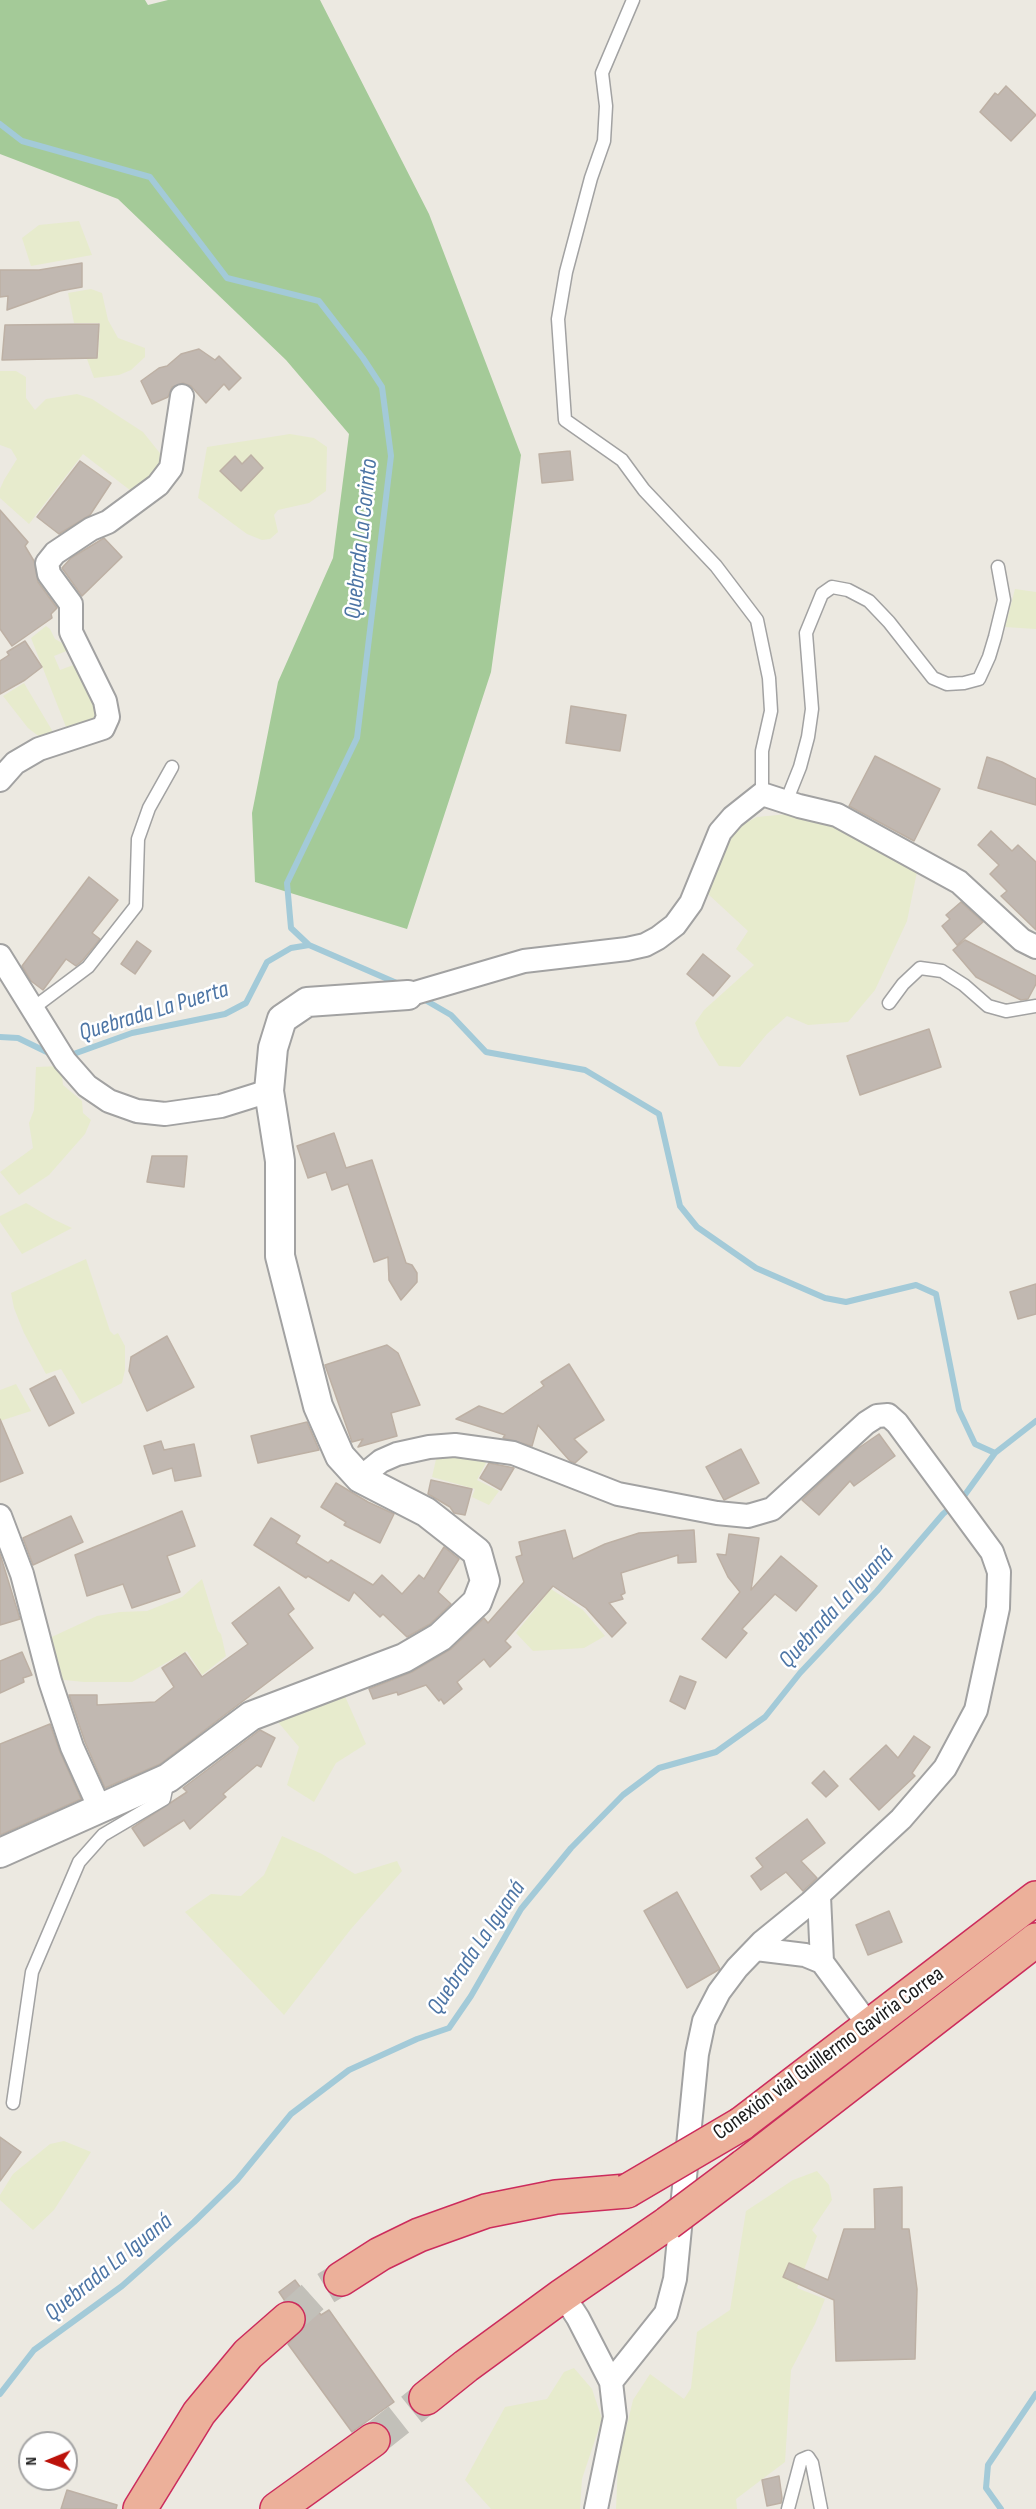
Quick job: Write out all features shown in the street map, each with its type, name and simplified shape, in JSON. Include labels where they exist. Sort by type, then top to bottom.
[{"type":"highway","name":"Conexión vial Guillermo Gaviria Correa","points":[[341,2279],[380,2254],[419,2235],[486,2211],[556,2197],[627,2191],[741,2124],[1036,1898]]},
{"type":"highway","name":"Conexión vial Guillermo Gaviria Correa","points":[[426,2398],[563,2295],[668,2223],[744,2166],[1036,1940]]},
{"type":"highway","points":[[140,2509],[199,2413],[248,2354],[288,2319]]},
{"type":"highway","points":[[277,2509],[373,2440]]},
{"type":"street","points":[[0,780],[15,764],[39,749],[103,728],[108,717],[105,701],[71,632],[71,604],[49,574],[47,563],[61,549],[91,529],[108,522],[158,485],[171,468],[182,396]]},
{"type":"street","points":[[0,1853],[168,1779],[251,1716],[404,1658],[440,1636],[477,1602],[485,1581],[477,1552],[426,1512],[360,1478],[340,1456],[318,1406],[280,1256],[280,1161],[269,1091],[273,1048],[282,1020],[307,1002],[415,994],[524,961],[627,949],[658,939],[675,926],[691,903],[720,832],[733,817],[762,794],[837,815],[959,882],[1022,940],[1036,947]]},
{"type":"street","points":[[0,956],[62,1057],[87,1086],[110,1101],[137,1111],[165,1114],[221,1106],[269,1091]]},
{"type":"street","points":[[360,1478],[381,1461],[397,1454],[429,1447],[455,1445],[513,1453],[618,1494],[717,1513],[748,1516],[772,1509],[866,1423],[877,1416],[888,1415],[897,1423],[974,1526],[992,1552],[999,1572],[998,1608],[976,1710],[945,1768],[901,1819],[819,1896],[737,1968],[719,1992],[704,2021],[697,2054],[675,2279],[666,2313],[611,2382]]},
{"type":"street","points":[[0,1516],[22,1574],[57,1703],[72,1747],[100,1809]]},
{"type":"street","points":[[819,1896],[822,1962]]},
{"type":"street","points":[[756,1949],[805,1955],[822,1962],[870,2026]]},
{"type":"street","points":[[563,2295],[578,2318],[611,2382],[615,2416],[596,2509]]},
{"type":"lane","points":[[633,0],[602,73],[606,106],[604,141],[591,178],[566,272],[558,319],[566,420],[622,460],[644,490],[716,566],[757,620],[769,678],[771,711],[762,751],[762,794]]},
{"type":"lane","points":[[786,802],[800,767],[808,737],[812,709],[806,633],[822,594],[832,587],[848,590],[869,601],[889,622],[933,678],[947,684],[964,683],[979,679],[995,637],[1004,600],[998,567]]},
{"type":"lane","points":[[32,1009],[88,967],[136,906],[138,838],[149,808],[172,767]]},
{"type":"lane","points":[[889,1003],[903,984],[920,969],[942,971],[964,985],[988,1006],[1006,1011],[1036,1006]]},
{"type":"lane","points":[[13,2103],[32,1972],[79,1862],[103,1835],[164,1799],[168,1779]]},
{"type":"lane","points":[[788,2509],[801,2460],[808,2457],[812,2463],[821,2509]]},
{"type":"green space","points":[[0,0],[145,0],[148,5],[168,0],[320,0],[429,214],[521,455],[491,672],[407,929],[255,882],[252,813],[278,682],[333,558],[349,434],[286,360],[118,199],[0,154]]},
{"type":"green space","points":[[79,221],[92,255],[31,266],[22,238],[39,225]]},
{"type":"green space","points":[[91,289],[102,293],[108,320],[118,338],[145,348],[145,357],[131,370],[119,375],[94,378],[87,359],[98,358],[100,323],[74,323],[68,293]]},
{"type":"green space","points":[[0,371],[16,371],[26,377],[26,398],[35,410],[46,399],[77,394],[92,399],[143,432],[167,462],[135,494],[83,454],[29,524],[0,498],[0,489],[17,459],[11,449],[0,445]]},
{"type":"green space","points":[[290,434],[314,438],[327,447],[326,491],[309,503],[278,510],[274,515],[278,532],[270,539],[262,540],[247,534],[198,498],[207,447]]},
{"type":"green space","points":[[1015,589],[1036,592],[1036,629],[1005,627]]},
{"type":"green space","points":[[46,626],[55,639],[69,650],[54,656],[60,670],[76,664],[95,698],[95,724],[68,732],[31,638]]},
{"type":"green space","points":[[24,683],[53,732],[41,738],[28,728],[3,696]]},
{"type":"green space","points":[[788,814],[845,829],[917,872],[907,921],[875,990],[848,1022],[808,1025],[787,1016],[767,1034],[740,1067],[719,1066],[700,1036],[695,1023],[704,1010],[754,965],[736,949],[748,931],[708,894],[732,830],[757,817]]},
{"type":"green space","points":[[61,1066],[63,1085],[82,1101],[83,1113],[91,1120],[85,1134],[49,1175],[19,1195],[0,1172],[33,1148],[29,1123],[34,1110],[36,1067]]},
{"type":"green space","points":[[26,1203],[72,1228],[22,1254],[0,1222],[0,1216]]},
{"type":"green space","points":[[86,1259],[110,1331],[114,1335],[118,1333],[125,1346],[125,1370],[122,1383],[82,1404],[61,1369],[46,1374],[24,1333],[11,1293]]},
{"type":"green space","points":[[16,1384],[31,1411],[0,1421],[0,1390]]},
{"type":"green space","points":[[466,1454],[489,1457],[477,1480],[499,1491],[489,1505],[472,1497],[475,1489],[432,1477],[437,1455],[446,1458]]},
{"type":"green space","points":[[202,1579],[226,1656],[202,1675],[187,1651],[132,1682],[84,1682],[55,1679],[43,1641],[97,1616],[147,1611],[182,1597]]},
{"type":"green space","points":[[551,1589],[583,1610],[605,1636],[584,1648],[533,1651],[516,1633]]},
{"type":"green space","points":[[344,1694],[366,1744],[336,1763],[314,1802],[287,1785],[299,1747],[278,1722]]},
{"type":"green space","points":[[282,1836],[322,1854],[355,1874],[397,1861],[402,1871],[351,1929],[284,2015],[185,1912],[211,1894],[241,1896],[264,1875]]},
{"type":"green space","points":[[64,2141],[91,2152],[54,2210],[33,2230],[0,2200],[0,2195],[13,2174],[50,2144]]},
{"type":"green space","points":[[817,2171],[829,2185],[832,2200],[812,2230],[817,2236],[797,2288],[825,2299],[791,2370],[785,2462],[736,2499],[737,2509],[616,2509],[618,2463],[633,2400],[650,2374],[684,2399],[691,2388],[697,2332],[730,2310],[746,2211],[793,2180]]},
{"type":"green space","points":[[574,2368],[592,2389],[602,2419],[582,2479],[580,2509],[491,2509],[465,2480],[505,2407],[547,2399],[564,2372]]},
{"type":"building","points":[[1006,86],[1036,115],[1011,141],[980,112],[995,93],[998,95]]},
{"type":"building","points":[[82,263],[82,287],[60,291],[7,310],[8,296],[0,297],[0,270],[39,270]]},
{"type":"building","points":[[99,324],[97,358],[2,360],[5,325]]},
{"type":"building","points":[[199,349],[215,360],[219,356],[241,378],[229,390],[224,384],[206,403],[191,386],[183,383],[172,387],[168,397],[152,404],[141,381],[159,368],[167,366],[181,354]]},
{"type":"building","points":[[570,451],[573,480],[542,483],[539,454]]},
{"type":"building","points":[[251,455],[263,468],[241,491],[220,471],[235,456],[242,464]]},
{"type":"building","points":[[80,461],[111,483],[90,515],[59,534],[37,517]]},
{"type":"building","points":[[0,510],[28,542],[25,546],[34,561],[38,582],[57,608],[51,614],[52,618],[12,646],[0,629]]},
{"type":"building","points":[[104,538],[122,557],[82,596],[62,568],[71,558]]},
{"type":"building","points":[[25,641],[42,667],[0,694],[0,661],[9,655],[7,652]]},
{"type":"building","points":[[571,706],[626,715],[620,751],[566,743]]},
{"type":"building","points":[[875,756],[940,789],[914,841],[849,806]]},
{"type":"building","points":[[987,757],[1036,779],[1036,805],[978,788]]},
{"type":"building","points":[[991,831],[1012,851],[1018,845],[1036,862],[1036,930],[1001,896],[1007,891],[990,874],[999,865],[978,845]]},
{"type":"building","points":[[89,877],[118,900],[92,933],[100,939],[82,961],[76,966],[66,959],[43,990],[31,981],[22,966]]},
{"type":"building","points":[[961,902],[983,922],[957,945],[942,926],[950,919],[946,915]]},
{"type":"building","points":[[965,940],[1036,976],[1036,984],[1028,999],[1021,1000],[976,977],[953,950]]},
{"type":"building","points":[[137,941],[151,951],[135,974],[121,964]]},
{"type":"building","points":[[703,954],[730,976],[713,996],[687,974]]},
{"type":"building","points":[[929,1029],[941,1067],[860,1095],[847,1056]]},
{"type":"building","points":[[334,1133],[346,1168],[372,1160],[406,1263],[412,1265],[417,1273],[417,1282],[401,1300],[389,1280],[388,1257],[374,1262],[348,1184],[332,1190],[326,1172],[308,1178],[297,1146]]},
{"type":"building","points":[[152,1156],[187,1156],[184,1187],[147,1182]]},
{"type":"building","points":[[1036,1284],[1036,1314],[1018,1319],[1010,1292]]},
{"type":"building","points":[[167,1336],[194,1387],[147,1411],[129,1371],[131,1357]]},
{"type":"building","points":[[387,1345],[398,1353],[420,1405],[391,1413],[397,1436],[358,1447],[363,1439],[352,1442],[325,1365]]},
{"type":"building","points":[[569,1364],[604,1420],[574,1439],[587,1452],[575,1463],[570,1461],[538,1425],[532,1446],[503,1438],[505,1435],[456,1419],[479,1406],[503,1414],[544,1386],[541,1382]]},
{"type":"building","points":[[55,1376],[74,1413],[49,1426],[30,1389]]},
{"type":"building","points":[[0,1419],[23,1473],[0,1482]]},
{"type":"building","points":[[307,1422],[319,1450],[258,1463],[251,1436]]},
{"type":"building","points":[[879,1434],[895,1456],[854,1486],[850,1481],[819,1515],[802,1500],[857,1449]]},
{"type":"building","points":[[161,1441],[164,1450],[194,1444],[201,1476],[175,1481],[172,1468],[153,1474],[144,1446]]},
{"type":"building","points":[[741,1449],[759,1483],[724,1500],[706,1467]]},
{"type":"building","points":[[489,1463],[514,1468],[501,1490],[480,1478]]},
{"type":"building","points":[[431,1480],[472,1489],[465,1515],[454,1513],[450,1507],[428,1494]]},
{"type":"building","points":[[336,1483],[394,1514],[380,1543],[344,1525],[346,1522],[321,1507]]},
{"type":"building","points":[[182,1511],[195,1546],[167,1556],[180,1592],[132,1608],[123,1584],[87,1596],[75,1555]]},
{"type":"building","points":[[71,1516],[83,1542],[33,1565],[23,1538]]},
{"type":"building","points":[[271,1518],[300,1536],[296,1543],[328,1563],[331,1560],[373,1585],[382,1575],[402,1594],[419,1575],[424,1579],[444,1547],[459,1559],[438,1592],[451,1604],[430,1624],[407,1637],[383,1614],[380,1617],[354,1592],[349,1601],[308,1576],[306,1578],[254,1545]]},
{"type":"building","points":[[565,1530],[573,1559],[605,1544],[639,1533],[694,1530],[696,1562],[678,1563],[678,1555],[621,1573],[625,1593],[621,1595],[623,1599],[609,1603],[626,1623],[612,1637],[586,1608],[553,1586],[505,1641],[511,1647],[490,1667],[484,1659],[457,1682],[462,1689],[444,1704],[426,1685],[398,1695],[397,1692],[373,1699],[369,1689],[412,1672],[451,1649],[484,1618],[488,1623],[524,1582],[516,1557],[522,1555],[519,1542]]},
{"type":"building","points":[[729,1534],[759,1538],[751,1590],[781,1556],[817,1586],[796,1611],[775,1594],[742,1629],[747,1633],[726,1658],[702,1639],[740,1592],[728,1577],[717,1554],[726,1555]]},
{"type":"building","points":[[0,1554],[20,1619],[0,1625]]},
{"type":"building","points":[[279,1587],[294,1609],[288,1614],[313,1648],[160,1764],[105,1788],[85,1742],[69,1695],[97,1695],[97,1705],[155,1702],[174,1687],[162,1668],[185,1653],[202,1677],[248,1644],[232,1623]]},
{"type":"building","points":[[22,1652],[32,1675],[23,1678],[24,1682],[0,1693],[0,1661]]},
{"type":"building","points":[[680,1676],[696,1682],[685,1709],[670,1701]]},
{"type":"building","points":[[50,1724],[81,1799],[0,1835],[0,1744]]},
{"type":"building","points":[[260,1730],[275,1738],[261,1767],[257,1765],[223,1794],[226,1797],[190,1829],[184,1820],[144,1846],[132,1828],[187,1792],[183,1788]]},
{"type":"building","points":[[914,1736],[930,1747],[912,1773],[915,1776],[879,1810],[850,1779],[886,1745],[898,1758]]},
{"type":"building","points":[[824,1771],[838,1786],[826,1797],[812,1783]]},
{"type":"building","points":[[807,1819],[825,1843],[801,1861],[817,1878],[803,1891],[786,1872],[761,1890],[751,1876],[763,1867],[756,1858]]},
{"type":"building","points":[[677,1892],[720,1969],[687,1988],[644,1911]]},
{"type":"building","points":[[889,1911],[902,1942],[868,1955],[856,1925]]},
{"type":"building","points":[[0,2137],[21,2152],[0,2181]]},
{"type":"building","points":[[902,2187],[902,2229],[909,2229],[917,2289],[915,2359],[836,2361],[834,2300],[783,2277],[789,2263],[828,2280],[844,2229],[875,2229],[874,2189]]},
{"type":"building","points":[[295,2280],[321,2315],[329,2310],[394,2402],[352,2432],[288,2344],[306,2324],[306,2315],[302,2307],[295,2302],[285,2301],[279,2292]]},
{"type":"building","points":[[779,2476],[781,2503],[767,2506],[762,2480]]},
{"type":"building","points":[[67,2491],[117,2505],[116,2509],[61,2509]]},
{"type":"waterway","name":"Quebrada La Corinto","points":[[0,124],[22,141],[150,177],[227,278],[319,301],[363,358],[382,387],[391,456],[357,738],[287,883],[291,928],[309,945]]},
{"type":"waterway","name":"Quebrada La Puerta","points":[[68,1056],[132,1033],[225,1014],[246,1003],[267,962],[291,948],[309,945],[399,984]]},
{"type":"waterway","name":"Quebrada La Puerta","points":[[420,997],[451,1015],[486,1052],[585,1070],[659,1114],[680,1206],[697,1227],[756,1268],[825,1298],[846,1302],[916,1285],[936,1294],[959,1410],[975,1444],[995,1453]]},
{"type":"waterway","name":"Quebrada La Puerta","points":[[0,1037],[18,1038],[53,1055]]},
{"type":"waterway","name":"Quebrada La Iguaná","points":[[0,2394],[34,2350],[122,2286],[194,2222],[237,2180],[291,2114],[349,2070],[417,2039],[449,2028],[471,1996],[521,1909],[571,1848],[623,1795],[659,1768],[716,1752],[765,1717],[800,1673],[877,1591],[943,1514],[964,1496],[995,1453],[1036,1421]]},
{"type":"waterway","points":[[1001,2509],[986,2488],[988,2465],[1036,2394]]},
{"type":"tunnel","points":[[288,2319],[316,2294],[341,2279]]},
{"type":"tunnel","points":[[373,2440],[426,2398]]}]
